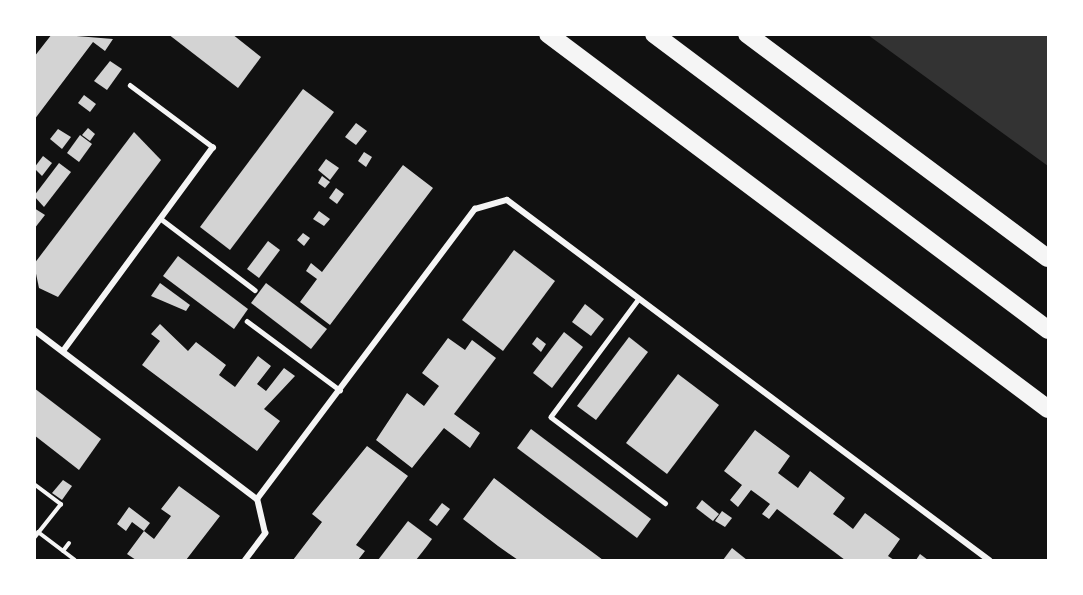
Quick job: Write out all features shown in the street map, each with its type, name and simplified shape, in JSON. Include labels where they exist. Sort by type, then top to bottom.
[{"type":"highway","points":[[548,34],[1048,409]]},
{"type":"highway","points":[[654,34],[1048,330]]},
{"type":"highway","points":[[747,34],[1048,258]]},
{"type":"street","points":[[63,351],[213,147]]},
{"type":"street","points":[[257,499],[475,209],[507,200],[989,561]]},
{"type":"street","points":[[34,330],[257,499],[265,533],[245,561]]},
{"type":"lane","points":[[130,85],[213,147]]},
{"type":"lane","points":[[160,218],[255,290]]},
{"type":"lane","points":[[639,299],[551,417],[665,503]]},
{"type":"lane","points":[[247,321],[340,390]]},
{"type":"path","points":[[34,484],[61,504],[34,538]]},
{"type":"path","points":[[38,532],[75,561]]},
{"type":"path","points":[[63,551],[69,543]]},
{"type":"shaded area","points":[[868,35],[1048,35],[1048,166]]},
{"type":"building","points":[[52,34],[113,39],[105,51],[93,42],[34,120],[34,57]]},
{"type":"building","points":[[168,34],[232,34],[261,57],[238,88]]},
{"type":"building","points":[[110,61],[122,69],[107,90],[94,81]]},
{"type":"building","points":[[303,89],[334,112],[230,250],[200,227]]},
{"type":"building","points":[[84,95],[96,104],[90,112],[78,103]]},
{"type":"building","points":[[356,123],[367,131],[356,145],[345,137]]},
{"type":"building","points":[[88,128],[95,134],[90,141],[82,135]]},
{"type":"building","points":[[58,129],[71,137],[62,149],[50,139]]},
{"type":"building","points":[[134,132],[161,160],[58,297],[39,288],[34,264]]},
{"type":"building","points":[[80,135],[92,144],[79,162],[67,153]]},
{"type":"building","points":[[364,152],[372,157],[366,167],[358,161]]},
{"type":"building","points":[[43,156],[52,163],[42,176],[34,168]]},
{"type":"building","points":[[326,159],[339,168],[330,180],[318,170]]},
{"type":"building","points":[[59,163],[71,172],[44,207],[34,196]]},
{"type":"building","points":[[403,165],[433,188],[330,325],[300,302],[317,279],[306,271],[311,263],[322,272]]},
{"type":"building","points":[[322,176],[330,182],[325,188],[318,183]]},
{"type":"building","points":[[336,188],[344,194],[337,204],[329,198]]},
{"type":"building","points":[[34,208],[45,215],[34,229]]},
{"type":"building","points":[[319,211],[330,219],[324,226],[313,219]]},
{"type":"building","points":[[303,233],[310,238],[304,246],[297,240]]},
{"type":"building","points":[[268,241],[280,250],[259,278],[247,269]]},
{"type":"building","points":[[514,250],[555,281],[503,351],[462,320]]},
{"type":"building","points":[[178,256],[248,309],[234,329],[163,276]]},
{"type":"building","points":[[160,283],[190,305],[186,311],[151,296]]},
{"type":"building","points":[[266,283],[327,329],[311,349],[251,303]]},
{"type":"building","points":[[585,304],[604,319],[591,336],[572,322]]},
{"type":"building","points":[[160,324],[188,351],[196,342],[226,365],[219,375],[235,387],[258,356],[271,366],[257,384],[266,391],[284,368],[295,376],[264,409],[280,421],[257,451],[142,365],[160,341],[151,334]]},
{"type":"building","points":[[564,332],[583,347],[552,388],[533,373]]},
{"type":"building","points":[[537,337],[546,344],[541,352],[532,344]]},
{"type":"building","points":[[629,337],[648,352],[596,420],[577,406]]},
{"type":"building","points":[[448,338],[465,350],[472,340],[496,358],[454,414],[480,433],[470,448],[444,428],[412,468],[376,440],[407,393],[424,406],[439,386],[422,373]]},
{"type":"building","points":[[678,374],[719,405],[667,474],[626,443]]},
{"type":"building","points":[[34,388],[101,439],[79,470],[34,435]]},
{"type":"building","points":[[531,429],[651,519],[637,538],[517,448]]},
{"type":"building","points":[[755,430],[790,456],[778,473],[798,488],[810,471],[845,498],[833,514],[853,529],[865,513],[900,539],[888,556],[894,560],[845,560],[777,509],[769,519],[762,514],[770,504],[751,490],[738,507],[730,500],[742,485],[724,471]]},
{"type":"building","points":[[367,446],[408,476],[356,545],[365,551],[358,560],[293,560],[322,522],[312,514]]},
{"type":"building","points":[[494,478],[603,560],[518,560],[498,546],[463,519]]},
{"type":"building","points":[[63,480],[72,486],[62,500],[52,493]]},
{"type":"building","points":[[179,486],[220,516],[186,560],[136,560],[127,554],[144,531],[154,539],[171,516],[161,509]]},
{"type":"building","points":[[702,500],[719,514],[713,521],[696,508]]},
{"type":"building","points":[[442,503],[450,509],[437,526],[429,520]]},
{"type":"building","points":[[129,507],[150,523],[144,531],[132,522],[126,531],[117,524]]},
{"type":"building","points":[[722,511],[732,518],[725,527],[715,521]]},
{"type":"building","points":[[408,521],[432,539],[427,546],[416,560],[378,560]]},
{"type":"building","points":[[732,548],[747,560],[723,560]]},
{"type":"building","points":[[920,554],[928,560],[916,560]]}]
